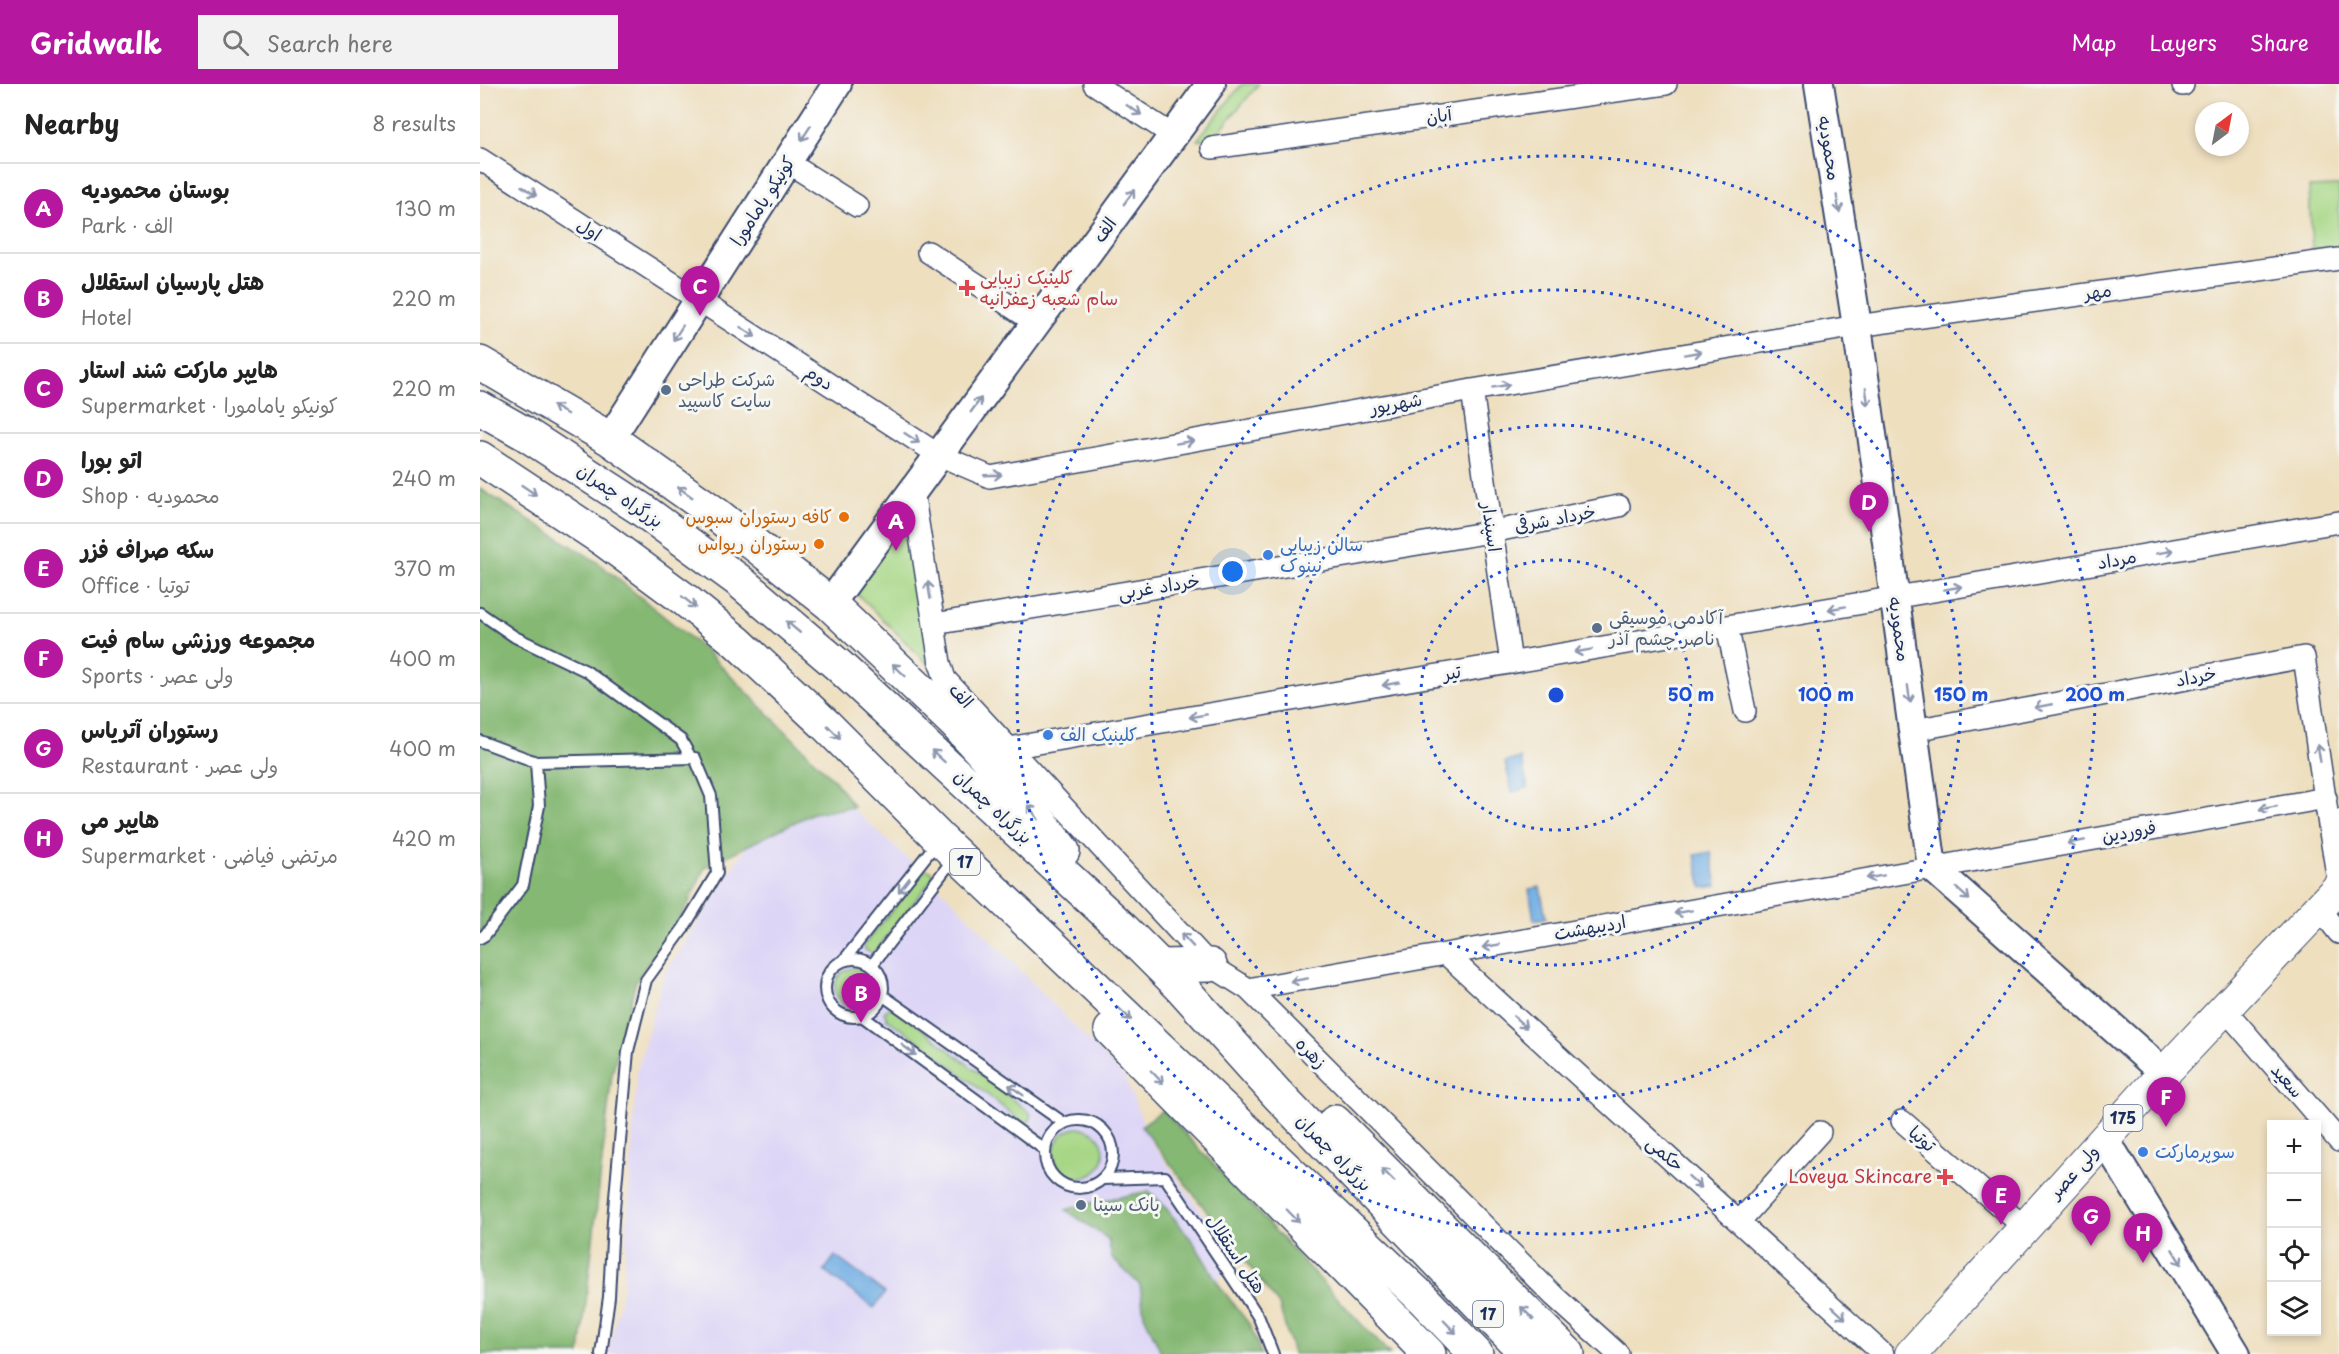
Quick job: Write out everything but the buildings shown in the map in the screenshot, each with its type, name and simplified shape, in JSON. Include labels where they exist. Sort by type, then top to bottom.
[{"type":"highway","points":[[480,363],[610,439],[716,514],[830,604],[956,724],[1019,793],[1119,925]]},
{"type":"highway","name":"بزرگراه چمران","points":[[480,408],[524,433],[641,508],[738,580],[838,665],[1119,925],[1170,976],[1276,1094],[1527,1354]]},
{"type":"highway","name":"17","points":[[480,458],[604,540],[728,634],[826,725],[948,847],[996,890],[1423,1299],[1476,1354]]},
{"type":"highway","points":[[996,890],[1054,972],[1429,1354]]},
{"type":"highway","points":[[1170,976],[1210,965]]},
{"type":"highway","points":[[1170,976],[1323,1111],[1568,1354]]},
{"type":"main road","name":"ولی عصر","points":[[1911,1354],[2164,1073],[2339,887]]},
{"type":"main road","name":"ولی عصر","points":[[1932,1354],[2235,1021],[2335,920]]},
{"type":"street","name":"کونیکو یامامورا","points":[[610,439],[837,84]]},
{"type":"street","points":[[1094,84],[1174,136]]},
{"type":"street","name":"الف","points":[[830,604],[1211,84]]},
{"type":"street","name":"آبان","points":[[1212,148],[1666,84]]},
{"type":"street","name":"محمودیه","points":[[1820,84],[1857,326],[1932,867]]},
{"type":"street","name":"اول","points":[[480,159],[699,301]]},
{"type":"street","points":[[787,162],[857,206]]},
{"type":"street","points":[[928,252],[1036,323]]},
{"type":"street","name":"مهر","points":[[1857,326],[2339,259]]},
{"type":"street","name":"دوم","points":[[699,301],[939,455]]},
{"type":"street","name":"شهریور","points":[[939,455],[990,477],[1472,390],[1857,326]]},
{"type":"street","name":"اسپندار","points":[[1472,390],[1511,663]]},
{"type":"street","name":"الف","points":[[913,491],[940,663],[945,679],[1009,748]]},
{"type":"street","name":"خرداد شرقی","points":[[1491,532],[1619,506]]},
{"type":"street","name":"مرداد","points":[[1895,598],[2339,522]]},
{"type":"street","name":"خرداد غربی","points":[[934,624],[1491,532]]},
{"type":"street","name":"تیر","points":[[1009,748],[1895,598]]},
{"type":"street","points":[[1727,626],[1745,711]]},
{"type":"street","name":"خرداد","points":[[1914,730],[2304,657],[2332,815]]},
{"type":"street","name":"زهره","points":[[1009,748],[1210,965],[1248,989],[1554,1296],[1618,1354]]},
{"type":"street","points":[[2332,815],[2339,887]]},
{"type":"street","name":"فروردین","points":[[1932,867],[2332,815]]},
{"type":"street","points":[[1932,867],[2164,1073]]},
{"type":"street","name":"اردیبهشت","points":[[1248,989],[1932,867]]},
{"type":"street","name":"حکمی","points":[[1446,954],[1883,1354]]},
{"type":"street","name":"سعید","points":[[2235,1021],[2339,1141]]},
{"type":"street","name":"توتیا","points":[[1902,1121],[2024,1227]]},
{"type":"street","points":[[1739,1222],[1820,1132]]},
{"type":"street","points":[[2114,1154],[2236,1354]]},
{"type":"lane","points":[[480,613],[515,637],[586,671],[681,740],[692,758],[695,758],[711,796],[717,873],[683,929],[646,980],[628,1051],[613,1220],[609,1297],[601,1354]]},
{"type":"lane","points":[[480,741],[536,762],[692,758]]},
{"type":"lane","points":[[480,938],[485,935],[523,885],[539,806],[536,762]]},
{"type":"lane","points":[[844,960],[864,960],[872,965],[881,979],[882,995],[871,1011],[862,1016],[842,1015],[828,1001],[825,981],[829,972],[844,960],[948,847]]},
{"type":"lane","points":[[872,965],[948,847]]},
{"type":"lane","points":[[882,995],[1064,1124]]},
{"type":"lane","points":[[862,1016],[1045,1150]]},
{"type":"lane","points":[[1074,1120],[1085,1121],[1104,1131],[1110,1139],[1113,1160],[1103,1179],[1093,1185],[1081,1188],[1070,1186],[1059,1181],[1051,1173],[1046,1162],[1045,1150],[1048,1139],[1064,1124],[1074,1120]]},
{"type":"lane","name":"هتل استقلال","points":[[1103,1179],[1165,1177],[1259,1318],[1273,1354]]},
{"type":"shaded area","points":[[801,761],[946,894],[1125,1078],[1151,1142],[1234,1256],[1171,1354],[608,1354],[623,1288],[637,1071],[664,975]]},
{"type":"green space","points":[[1242,84],[1259,84],[1211,141],[1197,140]]},
{"type":"green space","points":[[2339,186],[2339,246],[2312,250],[2309,187]]},
{"type":"green space","points":[[480,489],[596,561],[705,650],[835,781],[854,807],[813,813],[705,867],[687,907],[636,981],[612,1074],[580,1354],[480,1354]]},
{"type":"green space","points":[[906,512],[933,669],[854,591]]},
{"type":"green space","points":[[926,869],[932,872],[934,877],[873,954],[865,950],[864,946],[869,938]]},
{"type":"green space","points":[[855,968],[863,969],[869,974],[874,980],[874,996],[869,1002],[863,1007],[855,1008],[847,1007],[841,1002],[836,996],[835,988],[836,980],[841,974],[847,969]]},
{"type":"green space","points":[[894,1007],[1029,1112],[1030,1121],[1023,1123],[927,1047],[887,1019],[884,1012]]},
{"type":"green space","points":[[1163,1110],[1390,1354],[1293,1354],[1279,1305],[1141,1126]]},
{"type":"green space","points":[[1074,1128],[1084,1128],[1097,1135],[1104,1148],[1104,1158],[1097,1171],[1084,1178],[1074,1178],[1065,1174],[1058,1167],[1054,1158],[1054,1148],[1058,1139],[1065,1132]]},
{"type":"green space","points":[[1149,1191],[1194,1243],[1221,1288],[1250,1325],[1261,1354],[1162,1354],[1144,1315],[1140,1285],[1112,1258],[1108,1239],[1066,1210]]},
{"type":"water","points":[[1521,758],[1528,788],[1512,792],[1505,762]]},
{"type":"water","points":[[1711,852],[1717,886],[1702,888],[1695,855]]},
{"type":"water","points":[[1540,887],[1546,918],[1534,920],[1529,889]]},
{"type":"water","points":[[835,1256],[885,1293],[874,1308],[824,1271]]},
{"type":"place","name":"کلینیک زیبایی سام شعبه زعفرانیه","points":[[967,288]]},
{"type":"place","name":"هایپر مارکت شند استار","points":[[700,316]]},
{"type":"place","name":"شرکت طراحی سایت کاسپید","points":[[666,390]]},
{"type":"place","name":"کافه رستوران سبوس","points":[[844,517]]},
{"type":"place","name":"اتو بورا","points":[[1869,532]]},
{"type":"place","name":"رستوران ریواس","points":[[819,544]]},
{"type":"place","name":"بوستان محمودیه","points":[[896,551]]},
{"type":"place","name":"سالن زیبایی نینوک","points":[[1268,555]]},
{"type":"place","name":"آکادمی موسیقی ناصر چشم آذر","points":[[1597,628]]},
{"type":"place","name":"کلینیک الف","points":[[1048,735]]},
{"type":"place","name":"هتل پارسیان استقلال","points":[[861,1023]]},
{"type":"place","name":"مجموعه ورزشی سام فیت","points":[[2166,1127]]},
{"type":"place","name":"سوپرمارکت","points":[[2143,1152]]},
{"type":"place","name":"Loveya Skincare","points":[[1945,1177]]},
{"type":"place","name":"بانک سینا","points":[[1081,1205]]},
{"type":"place","name":"سکه صراف فزر","points":[[2001,1225]]},
{"type":"place","name":"رستوران آتریاس","points":[[2091,1246]]},
{"type":"place","name":"هایپر می","points":[[2143,1263]]}]
